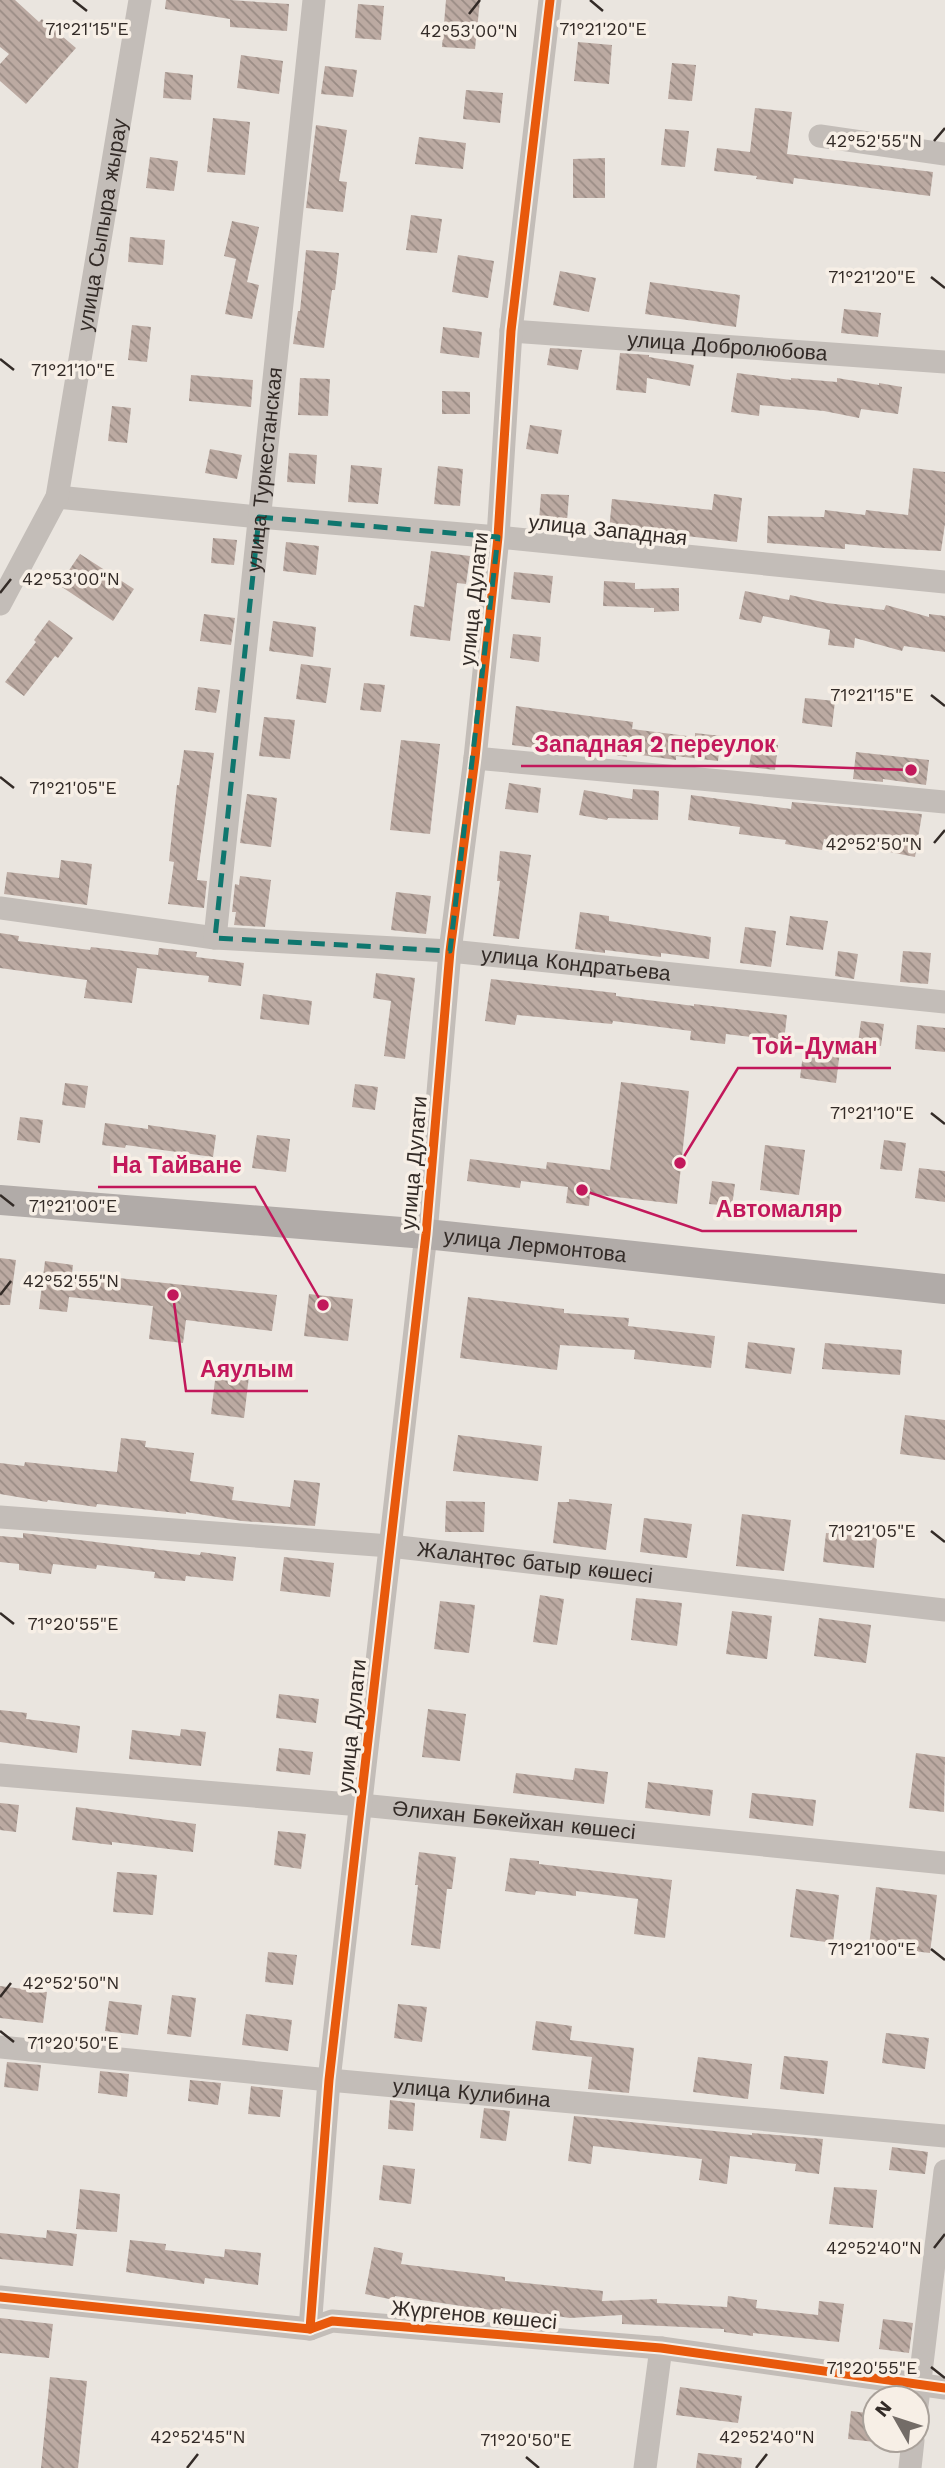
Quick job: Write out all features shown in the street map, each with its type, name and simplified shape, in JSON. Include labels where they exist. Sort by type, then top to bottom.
[{"type":"main road","name":"улица Лермонтова","points":[[0,1200],[426,1234],[945,1289]]},
{"type":"street","name":"улица Сыпыра жырау","points":[[0,604],[57,497],[140,0]]},
{"type":"street","name":"улица Туркестанская","points":[[215,938],[314,0]]},
{"type":"street","name":"улица Дулати","points":[[310,2329],[330,2080],[426,1234],[450,951],[475,758],[498,537],[512,331],[550,0]]},
{"type":"street","points":[[820,136],[945,154]]},
{"type":"street","name":"улица Добролюбова","points":[[512,331],[945,362]]},
{"type":"street","name":"улица Западная","points":[[57,497],[498,537],[945,582]]},
{"type":"street","points":[[475,758],[945,802]]},
{"type":"street","name":"улица Кондратьева","points":[[0,908],[215,938],[450,951],[945,1002]]},
{"type":"street","name":"Жалаңтөс батыр көшесі","points":[[0,1517],[390,1546],[945,1610]]},
{"type":"street","name":"Әлихан Бөкейхан көшесі","points":[[0,1774],[361,1805],[945,1863]]},
{"type":"street","name":"улица Кулибина","points":[[0,2047],[945,2136]]},
{"type":"street","points":[[919,2384],[945,2171]]},
{"type":"street","name":"Жүргенов көшесі","points":[[0,2297],[310,2329],[332,2321],[661,2348],[861,2385]]},
{"type":"street","points":[[645,2468],[661,2348]]},
{"type":"highlighted area","points":[[259,517],[498,537],[450,951],[215,938]]},
{"type":"building","points":[[0,0],[15,0],[39,22],[42,19],[76,48],[26,104],[0,81],[0,64],[9,54],[0,47]]},
{"type":"building","points":[[166,0],[289,4],[287,31],[230,27],[230,19],[165,9]]},
{"type":"building","points":[[446,0],[480,0],[475,49],[442,47]]},
{"type":"building","points":[[358,4],[384,6],[381,40],[355,38]]},
{"type":"building","points":[[578,42],[612,45],[609,84],[574,81]]},
{"type":"building","points":[[241,55],[283,61],[279,94],[237,88]]},
{"type":"building","points":[[672,63],[696,65],[692,101],[668,99]]},
{"type":"building","points":[[325,66],[357,70],[353,97],[321,94]]},
{"type":"building","points":[[165,72],[193,75],[191,100],[163,98]]},
{"type":"building","points":[[466,90],[503,93],[500,123],[463,119]]},
{"type":"building","points":[[755,108],[792,112],[787,154],[933,172],[930,196],[794,178],[793,184],[714,171],[717,148],[750,152]]},
{"type":"building","points":[[213,118],[250,122],[245,175],[207,172]]},
{"type":"building","points":[[316,125],[347,130],[339,181],[347,182],[343,212],[306,208]]},
{"type":"building","points":[[665,129],[689,131],[685,167],[661,165]]},
{"type":"building","points":[[419,137],[466,143],[463,169],[415,164]]},
{"type":"building","points":[[150,157],[178,161],[174,191],[146,188]]},
{"type":"building","points":[[605,158],[605,198],[573,198],[573,159]]},
{"type":"building","points":[[411,215],[442,219],[437,253],[406,250]]},
{"type":"building","points":[[232,221],[259,227],[247,282],[259,285],[252,319],[225,314],[236,259],[224,256]]},
{"type":"building","points":[[130,237],[165,240],[163,265],[128,262]]},
{"type":"building","points":[[306,250],[339,253],[324,348],[293,344],[300,311]]},
{"type":"building","points":[[458,255],[494,261],[488,298],[452,292]]},
{"type":"building","points":[[560,271],[596,278],[589,312],[553,305]]},
{"type":"building","points":[[650,282],[740,295],[736,327],[645,314]]},
{"type":"building","points":[[844,309],[881,313],[878,337],[841,333]]},
{"type":"building","points":[[132,325],[151,327],[147,362],[128,360]]},
{"type":"building","points":[[443,327],[482,332],[479,358],[440,353]]},
{"type":"building","points":[[550,348],[582,350],[578,370],[547,365]]},
{"type":"building","points":[[620,353],[649,355],[694,365],[690,386],[647,378],[646,393],[616,390]]},
{"type":"building","points":[[737,373],[791,380],[837,382],[837,378],[902,387],[898,414],[861,409],[859,418],[824,411],[760,405],[759,416],[731,412]]},
{"type":"building","points":[[191,375],[253,380],[251,407],[189,401]]},
{"type":"building","points":[[300,378],[330,379],[328,416],[298,415]]},
{"type":"building","points":[[442,391],[470,392],[470,414],[442,414]]},
{"type":"building","points":[[112,406],[131,408],[127,443],[108,441]]},
{"type":"building","points":[[530,425],[562,430],[558,454],[526,449]]},
{"type":"building","points":[[210,449],[242,455],[237,479],[205,473]]},
{"type":"building","points":[[289,453],[317,455],[315,484],[287,482]]},
{"type":"building","points":[[351,465],[382,468],[378,504],[348,502]]},
{"type":"building","points":[[438,466],[463,469],[460,506],[434,504]]},
{"type":"building","points":[[913,468],[945,472],[945,524],[941,551],[845,544],[845,549],[767,543],[768,516],[824,517],[825,510],[865,515],[866,510],[908,515]]},
{"type":"building","points":[[541,494],[569,495],[567,521],[539,520]]},
{"type":"building","points":[[714,494],[742,498],[737,542],[644,531],[644,534],[609,531],[612,499],[712,510]]},
{"type":"building","points":[[213,538],[237,540],[234,565],[211,563]]},
{"type":"building","points":[[286,542],[319,546],[316,575],[283,571]]},
{"type":"building","points":[[431,551],[470,556],[466,584],[457,583],[450,641],[410,636],[414,605],[424,607]]},
{"type":"building","points":[[80,554],[134,589],[113,621],[59,585]]},
{"type":"building","points":[[514,572],[553,576],[550,603],[511,599]]},
{"type":"building","points":[[604,581],[635,583],[635,589],[679,588],[679,611],[654,612],[654,608],[603,606]]},
{"type":"building","points":[[745,591],[789,600],[790,595],[884,610],[886,605],[929,617],[929,614],[945,616],[945,652],[904,646],[902,651],[855,638],[854,648],[828,645],[830,630],[763,616],[761,623],[739,619]]},
{"type":"building","points":[[204,614],[235,618],[231,645],[200,641]]},
{"type":"building","points":[[49,620],[73,638],[58,658],[55,656],[24,696],[5,682],[36,642],[34,640]]},
{"type":"building","points":[[273,621],[316,627],[313,657],[269,651]]},
{"type":"building","points":[[513,634],[541,637],[539,662],[510,658]]},
{"type":"building","points":[[301,664],[331,668],[326,703],[296,699]]},
{"type":"building","points":[[364,683],[385,685],[381,712],[360,710]]},
{"type":"building","points":[[198,687],[220,690],[216,713],[195,710]]},
{"type":"building","points":[[805,698],[835,701],[832,727],[802,723]]},
{"type":"building","points":[[516,706],[633,722],[632,729],[695,737],[695,733],[721,736],[718,761],[676,756],[676,760],[627,753],[627,757],[583,749],[582,754],[512,745]]},
{"type":"building","points":[[264,717],[295,720],[290,759],[259,756]]},
{"type":"building","points":[[401,740],[440,744],[430,834],[390,830]]},
{"type":"building","points":[[753,742],[778,745],[775,770],[749,767]]},
{"type":"building","points":[[184,750],[214,753],[197,880],[207,881],[204,908],[168,904],[174,862],[169,861],[177,785]]},
{"type":"building","points":[[856,752],[929,760],[926,785],[883,779],[883,782],[853,779]]},
{"type":"building","points":[[509,783],[541,788],[538,813],[505,809]]},
{"type":"building","points":[[633,789],[659,791],[658,820],[607,820],[579,815],[584,790],[632,799]]},
{"type":"building","points":[[247,794],[277,798],[271,847],[240,843]]},
{"type":"building","points":[[691,795],[791,809],[792,802],[922,814],[915,857],[824,839],[822,850],[785,844],[786,840],[739,834],[740,827],[688,820]]},
{"type":"building","points":[[500,851],[531,855],[519,939],[493,936],[500,881],[497,881]]},
{"type":"building","points":[[61,860],[92,864],[87,905],[4,894],[7,872],[59,878]]},
{"type":"building","points":[[240,876],[271,880],[265,927],[234,925],[236,912],[232,912],[235,884],[239,885]]},
{"type":"building","points":[[396,892],[431,896],[426,934],[391,930]]},
{"type":"building","points":[[580,912],[609,916],[609,921],[711,937],[709,959],[661,953],[661,957],[575,949]]},
{"type":"building","points":[[790,916],[828,921],[823,950],[786,945]]},
{"type":"building","points":[[745,927],[776,931],[771,967],[740,963]]},
{"type":"building","points":[[0,933],[19,936],[18,941],[90,950],[91,947],[158,955],[159,948],[197,952],[196,957],[244,963],[241,986],[208,982],[209,976],[137,968],[132,1003],[84,998],[87,980],[0,968]]},
{"type":"building","points":[[838,951],[858,954],[854,979],[835,976]]},
{"type":"building","points":[[903,951],[931,953],[928,984],[900,982]]},
{"type":"building","points":[[376,973],[415,978],[405,1059],[384,1056],[391,1001],[373,998]]},
{"type":"building","points":[[491,979],[616,993],[616,996],[694,1006],[787,1015],[784,1041],[726,1034],[725,1044],[690,1040],[691,1031],[613,1021],[612,1024],[517,1015],[515,1025],[485,1021]]},
{"type":"building","points":[[263,994],[312,1001],[309,1025],[260,1019]]},
{"type":"building","points":[[861,1021],[884,1024],[881,1046],[858,1043]]},
{"type":"building","points":[[917,1025],[945,1028],[945,1052],[915,1049]]},
{"type":"building","points":[[804,1046],[840,1051],[836,1083],[800,1078]]},
{"type":"building","points":[[621,1082],[689,1091],[677,1204],[590,1194],[589,1206],[566,1203],[568,1187],[521,1181],[520,1188],[467,1181],[470,1159],[546,1169],[547,1162],[610,1170]]},
{"type":"building","points":[[65,1083],[88,1086],[85,1108],[62,1105]]},
{"type":"building","points":[[355,1084],[378,1087],[375,1110],[352,1107]]},
{"type":"building","points":[[20,1117],[43,1120],[40,1143],[17,1140]]},
{"type":"building","points":[[105,1123],[148,1129],[148,1125],[216,1135],[213,1157],[126,1145],[125,1148],[102,1145]]},
{"type":"building","points":[[257,1135],[290,1139],[286,1172],[252,1168]]},
{"type":"building","points":[[884,1140],[906,1143],[902,1171],[880,1169]]},
{"type":"building","points":[[765,1145],[805,1150],[799,1195],[760,1190]]},
{"type":"building","points":[[919,1168],[945,1171],[945,1202],[915,1198]]},
{"type":"building","points":[[712,1181],[735,1184],[732,1206],[709,1204]]},
{"type":"building","points":[[0,1258],[16,1260],[10,1305],[0,1305]]},
{"type":"building","points":[[45,1261],[73,1265],[72,1273],[277,1295],[272,1331],[186,1320],[183,1343],[149,1339],[153,1306],[69,1297],[67,1312],[39,1309]]},
{"type":"building","points":[[309,1294],[353,1299],[348,1341],[304,1336]]},
{"type":"building","points":[[468,1297],[564,1309],[564,1313],[629,1318],[628,1326],[715,1336],[711,1368],[634,1359],[635,1350],[560,1345],[557,1370],[460,1358]]},
{"type":"building","points":[[748,1342],[795,1348],[791,1374],[745,1368]]},
{"type":"building","points":[[825,1343],[902,1350],[900,1375],[822,1369]]},
{"type":"building","points":[[216,1372],[249,1376],[244,1418],[211,1414]]},
{"type":"building","points":[[905,1415],[945,1420],[945,1460],[900,1454]]},
{"type":"building","points":[[458,1435],[542,1446],[538,1481],[453,1471]]},
{"type":"building","points":[[121,1438],[146,1441],[145,1447],[194,1453],[190,1481],[234,1487],[232,1500],[290,1507],[294,1480],[320,1483],[315,1526],[242,1521],[186,1512],[97,1504],[96,1507],[0,1494],[0,1463],[24,1466],[25,1462],[117,1472]]},
{"type":"building","points":[[569,1499],[612,1504],[606,1550],[553,1543],[558,1502],[569,1502]]},
{"type":"building","points":[[446,1501],[485,1502],[484,1532],[445,1532]]},
{"type":"building","points":[[742,1514],[791,1520],[784,1571],[736,1566]]},
{"type":"building","points":[[644,1518],[692,1524],[687,1558],[640,1552]]},
{"type":"building","points":[[23,1533],[236,1557],[233,1581],[186,1576],[185,1581],[154,1578],[155,1572],[97,1565],[96,1569],[53,1564],[51,1574],[19,1570],[19,1564],[0,1562],[0,1536],[23,1538]]},
{"type":"building","points":[[826,1533],[877,1538],[874,1568],[823,1562]]},
{"type":"building","points":[[284,1557],[334,1563],[330,1597],[280,1591]]},
{"type":"building","points":[[540,1595],[564,1599],[557,1645],[533,1642]]},
{"type":"building","points":[[636,1598],[682,1603],[677,1646],[631,1640]]},
{"type":"building","points":[[440,1601],[475,1605],[469,1653],[434,1649]]},
{"type":"building","points":[[732,1611],[772,1616],[767,1659],[726,1654]]},
{"type":"building","points":[[819,1618],[871,1625],[866,1663],[814,1656]]},
{"type":"building","points":[[279,1694],[319,1699],[316,1723],[276,1718]]},
{"type":"building","points":[[428,1709],[466,1714],[460,1761],[422,1757]]},
{"type":"building","points":[[0,1710],[27,1713],[26,1719],[80,1726],[77,1753],[0,1742]]},
{"type":"building","points":[[181,1729],[206,1732],[201,1766],[129,1759],[132,1730],[180,1736]]},
{"type":"building","points":[[279,1748],[313,1752],[310,1775],[276,1771]]},
{"type":"building","points":[[916,1753],[945,1757],[944,1812],[909,1808]]},
{"type":"building","points":[[575,1768],[608,1772],[604,1804],[513,1793],[516,1773],[573,1780]]},
{"type":"building","points":[[648,1782],[713,1790],[710,1816],[645,1808]]},
{"type":"building","points":[[752,1793],[816,1800],[813,1826],[749,1818]]},
{"type":"building","points":[[0,1803],[19,1805],[16,1832],[0,1830]]},
{"type":"building","points":[[76,1807],[196,1824],[193,1852],[72,1840]]},
{"type":"building","points":[[278,1831],[306,1834],[301,1869],[274,1865]]},
{"type":"building","points":[[419,1852],[456,1857],[452,1889],[447,1889],[440,1949],[411,1945]]},
{"type":"building","points":[[510,1858],[672,1880],[665,1938],[634,1934],[638,1899],[576,1891],[576,1896],[536,1891],[535,1895],[505,1891]]},
{"type":"building","points":[[117,1872],[157,1875],[153,1915],[113,1912]]},
{"type":"building","points":[[876,1887],[937,1895],[930,1953],[869,1946]]},
{"type":"building","points":[[796,1889],[839,1895],[833,1943],[790,1937]]},
{"type":"building","points":[[268,1952],[297,1955],[293,1985],[265,1982]]},
{"type":"building","points":[[0,1986],[47,1992],[43,2023],[0,2018]]},
{"type":"building","points":[[172,1995],[196,1998],[191,2037],[167,2034]]},
{"type":"building","points":[[109,2001],[142,2005],[138,2035],[105,2031]]},
{"type":"building","points":[[398,2004],[427,2007],[422,2042],[394,2038]]},
{"type":"building","points":[[246,2014],[292,2020],[288,2051],[242,2045]]},
{"type":"building","points":[[536,2021],[572,2026],[570,2040],[634,2048],[629,2093],[588,2089],[592,2057],[532,2050]]},
{"type":"building","points":[[886,2033],[929,2038],[925,2069],[882,2063]]},
{"type":"building","points":[[784,2056],[828,2061],[824,2094],[780,2089]]},
{"type":"building","points":[[698,2057],[752,2064],[748,2099],[693,2092]]},
{"type":"building","points":[[7,2062],[41,2065],[38,2091],[4,2087]]},
{"type":"building","points":[[100,2071],[129,2074],[127,2097],[98,2093]]},
{"type":"building","points":[[190,2080],[221,2083],[218,2105],[188,2101]]},
{"type":"building","points":[[251,2086],[283,2090],[280,2117],[248,2114]]},
{"type":"building","points":[[390,2100],[415,2103],[413,2131],[388,2129]]},
{"type":"building","points":[[484,2108],[510,2111],[506,2141],[480,2138]]},
{"type":"building","points":[[574,2116],[752,2135],[823,2139],[819,2174],[795,2171],[796,2164],[730,2156],[727,2184],[699,2180],[702,2159],[593,2146],[591,2164],[568,2161]]},
{"type":"building","points":[[892,2147],[928,2152],[925,2174],[889,2170]]},
{"type":"building","points":[[383,2165],[415,2169],[411,2204],[379,2200]]},
{"type":"building","points":[[834,2187],[877,2190],[873,2228],[829,2224]]},
{"type":"building","points":[[80,2189],[120,2194],[117,2232],[76,2229]]},
{"type":"building","points":[[47,2230],[77,2234],[73,2266],[0,2259],[0,2233],[46,2238]]},
{"type":"building","points":[[130,2240],[166,2244],[165,2250],[224,2257],[225,2249],[261,2253],[258,2285],[205,2278],[204,2284],[126,2272]]},
{"type":"building","points":[[374,2247],[403,2253],[401,2264],[505,2277],[505,2281],[603,2291],[602,2301],[657,2299],[657,2303],[727,2307],[728,2296],[757,2300],[756,2308],[818,2315],[819,2301],[844,2304],[839,2342],[753,2333],[753,2336],[724,2332],[724,2329],[622,2324],[622,2315],[570,2318],[395,2296],[394,2300],[365,2294]]},
{"type":"building","points":[[0,2318],[53,2324],[49,2358],[0,2353]]},
{"type":"building","points":[[883,2319],[913,2323],[909,2353],[879,2349]]},
{"type":"building","points":[[50,2377],[87,2381],[78,2468],[41,2468]]},
{"type":"building","points":[[680,2387],[742,2396],[738,2423],[676,2415]]},
{"type":"building","points":[[851,2411],[861,2412],[861,2440],[848,2439]]},
{"type":"building","points":[[698,2453],[742,2458],[741,2468],[696,2468]]},
{"type":"cycle path","points":[[310,2329],[329,2080],[426,1234],[450,951],[475,758],[498,537],[511,331],[550,0]]},
{"type":"cycle path","points":[[0,2297],[310,2329],[332,2321],[661,2348],[945,2388]]},
{"type":"place","name":"Западная 2 переулок","points":[[911,770]]},
{"type":"place","name":"Той-Думан","points":[[680,1163]]},
{"type":"place","name":"Автомаляр","points":[[582,1190]]},
{"type":"place","name":"Аяулым","points":[[173,1295]]},
{"type":"place","name":"На Тайване","points":[[323,1305]]}]
